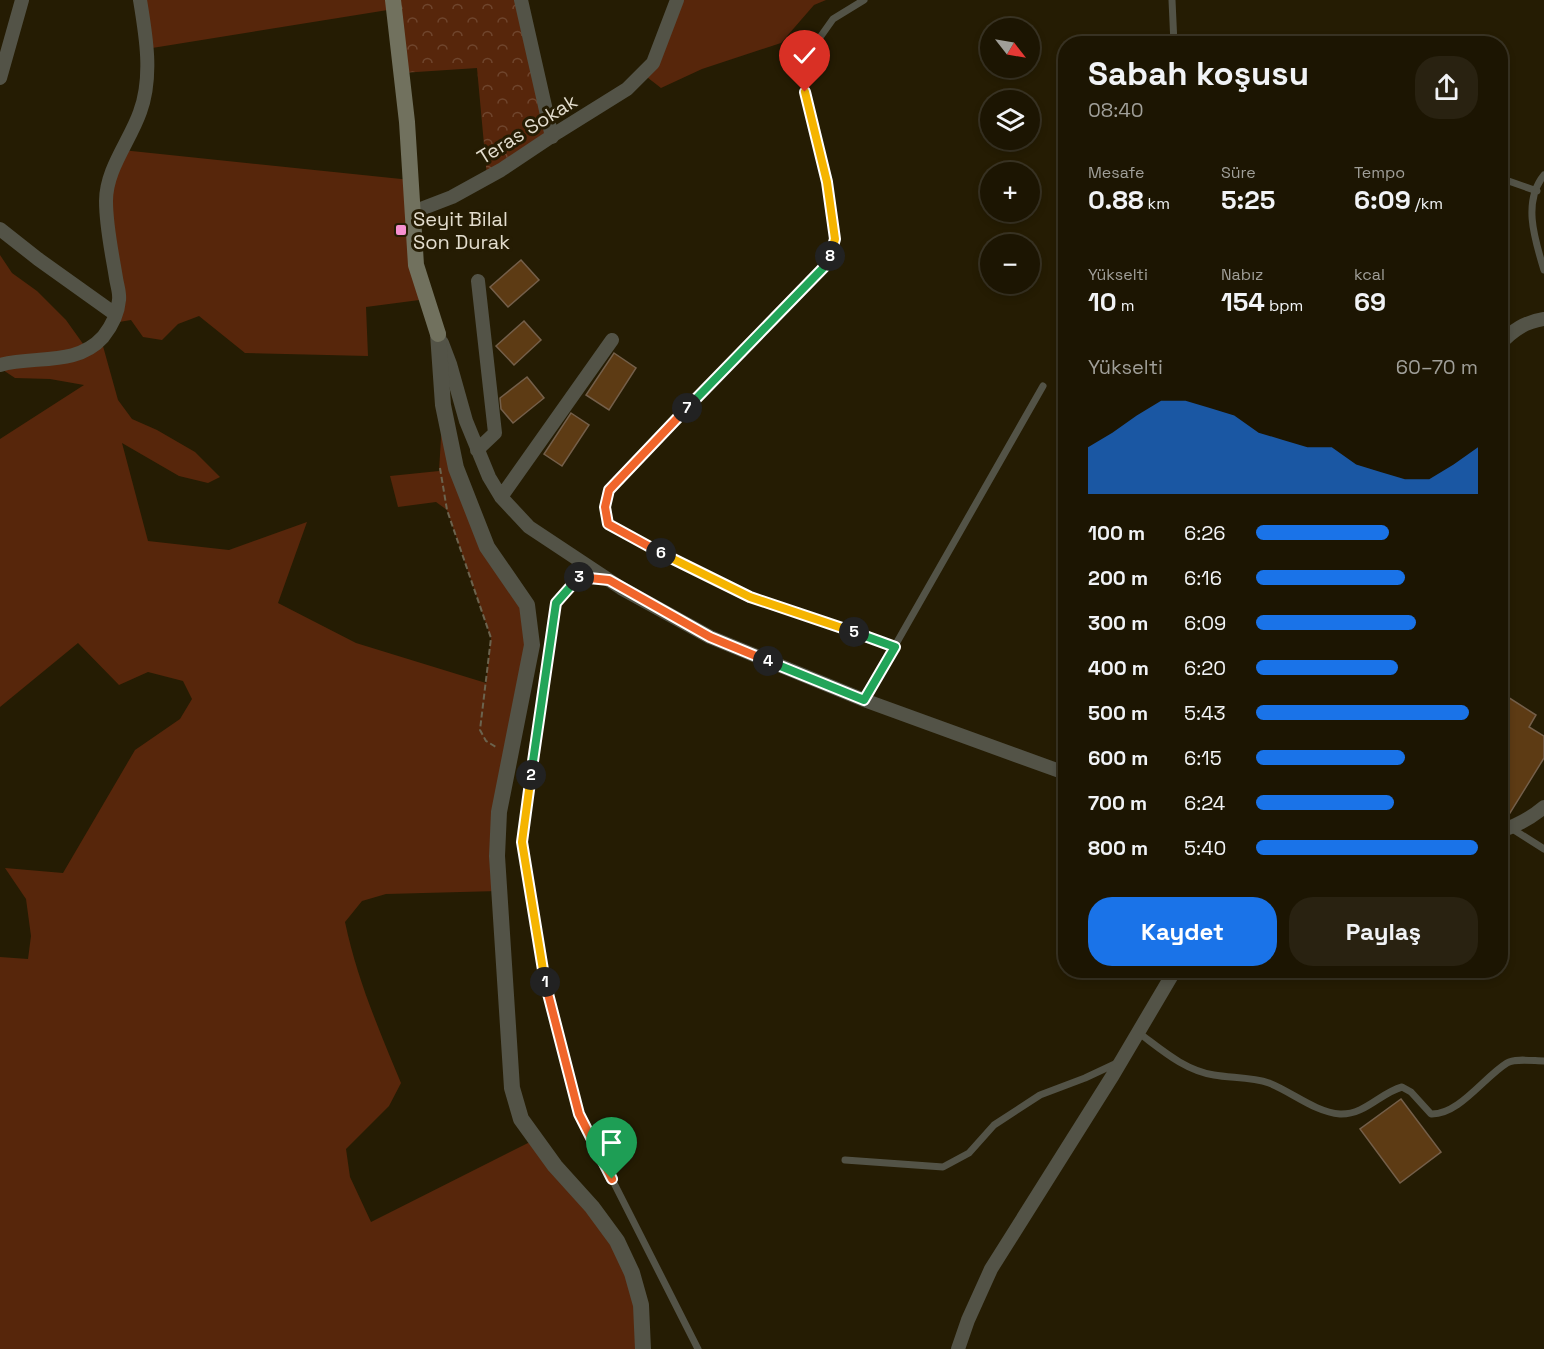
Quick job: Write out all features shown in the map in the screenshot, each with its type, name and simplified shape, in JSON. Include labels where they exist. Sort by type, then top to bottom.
[{"type":"main road","points":[[393,0],[407,122],[416,265],[438,334]]},
{"type":"street","points":[[0,78],[22,0]]},
{"type":"street","points":[[0,365],[15,361],[66,359],[101,339],[113,323],[119,300],[106,199],[111,176],[141,111],[148,74],[140,0]]},
{"type":"street","points":[[521,0],[552,137]]},
{"type":"street","name":"Teras Sokak","points":[[413,212],[452,196],[501,170],[627,89],[653,63],[678,0]]},
{"type":"street","points":[[0,229],[115,314]]},
{"type":"street","points":[[477,450],[495,433],[478,281]]},
{"type":"street","points":[[1508,336],[1514,330],[1532,321],[1544,319]]},
{"type":"street","points":[[438,334],[450,364],[466,421],[489,477],[501,497],[529,527],[609,580],[710,637],[864,700],[1058,770]]},
{"type":"street","points":[[438,334],[443,405],[456,468],[487,547],[527,605],[532,645],[499,812],[497,856],[512,1088],[521,1119],[555,1166],[592,1207],[617,1241],[632,1273],[641,1305],[643,1349]]},
{"type":"street","points":[[501,497],[612,340]]},
{"type":"street","points":[[1508,828],[1536,814],[1544,807]]},
{"type":"street","points":[[958,1349],[968,1320],[992,1269],[1122,1061],[1170,978]]},
{"type":"lane","points":[[864,0],[833,19],[804,60],[805,92],[827,182],[835,239],[828,263],[609,490],[605,507],[608,524],[750,597],[895,647]]},
{"type":"lane","points":[[1172,0],[1174,36]]},
{"type":"lane","points":[[1544,175],[1530,208],[1537,248],[1544,270]]},
{"type":"lane","points":[[1508,181],[1536,191]]},
{"type":"lane","points":[[864,700],[1043,386]]},
{"type":"lane","points":[[609,580],[578,577],[556,603],[522,842],[546,988],[579,1114],[698,1349]]},
{"type":"lane","points":[[1508,830],[1544,849]]},
{"type":"lane","points":[[1139,1033],[1181,1065],[1211,1075],[1267,1082],[1318,1108],[1340,1114],[1361,1111],[1392,1090],[1402,1087],[1411,1092],[1431,1114],[1442,1114],[1476,1090],[1509,1062],[1544,1061]]},
{"type":"lane","points":[[845,1160],[943,1167],[969,1153],[994,1125],[1040,1095],[1122,1061]]},
{"type":"path","points":[[440,460],[439,471],[447,510],[491,638],[480,730],[486,741],[511,757]]},
{"type":"green space","points":[[140,0],[393,0],[394,9],[146,49]]},
{"type":"green space","points":[[393,0],[521,0],[552,137],[487,177],[477,68],[401,73]]},
{"type":"green space","points":[[677,0],[826,0],[814,5],[781,43],[702,69],[661,88],[643,74]]},
{"type":"green space","points":[[122,150],[411,180],[427,299],[366,307],[368,356],[245,353],[199,316],[178,324],[162,340],[143,337],[131,320],[113,323],[111,176]]},
{"type":"green space","points":[[0,255],[12,273],[37,291],[66,320],[86,348],[101,339],[118,400],[132,419],[157,430],[195,452],[220,477],[208,483],[179,476],[122,443],[148,541],[229,550],[307,522],[278,603],[356,643],[486,683],[491,638],[447,510],[436,502],[398,507],[390,476],[439,471],[443,405],[456,468],[516,588],[532,645],[499,812],[499,891],[386,894],[362,901],[345,922],[362,984],[401,1083],[389,1106],[346,1149],[350,1177],[371,1222],[536,1139],[632,1273],[643,1349],[0,1349],[0,957],[28,959],[31,936],[26,899],[5,868],[63,873],[135,750],[180,719],[192,699],[183,681],[148,672],[119,685],[78,643],[0,707],[0,439],[84,385],[50,379],[15,378],[0,368]]},
{"type":"building","points":[[521,260],[539,280],[508,307],[490,287]]},
{"type":"building","points":[[524,321],[541,340],[514,365],[496,346]]},
{"type":"building","points":[[614,353],[636,368],[609,410],[586,395]]},
{"type":"building","points":[[527,377],[544,398],[513,423],[501,409],[500,398]]},
{"type":"building","points":[[571,413],[589,425],[562,466],[544,454]]},
{"type":"building","points":[[1508,697],[1536,715],[1529,727],[1544,736],[1544,758],[1510,813],[1508,812]]},
{"type":"building","points":[[1401,1099],[1441,1152],[1400,1183],[1360,1129]]},
{"type":"place","name":"Seyit Bilal Son Durak","points":[[401,230]]},
{"type":"route","points":[[612,1179],[579,1114],[546,988],[522,842],[556,603],[578,577],[609,580],[710,637],[864,700],[895,647],[750,597],[624,534],[608,524],[605,507],[609,490],[828,263],[835,239],[827,182],[805,92]]}]
